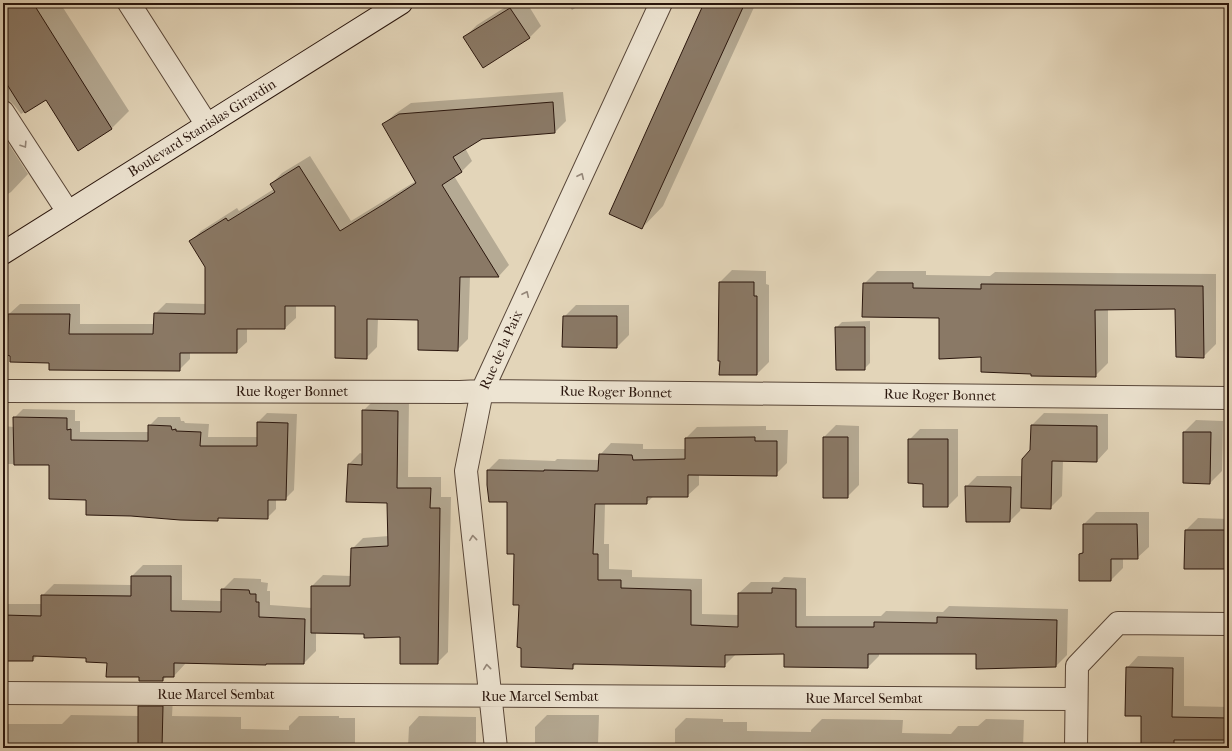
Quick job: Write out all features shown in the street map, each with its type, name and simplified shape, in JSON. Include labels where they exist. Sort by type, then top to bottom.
[{"type":"street","points":[[129,3],[207,124]]},
{"type":"street","name":"Boulevard Stanislas Girardin","points":[[3,253],[401,3]]},
{"type":"street","name":"Rue de la Paix","points":[[496,748],[466,471],[482,391],[661,3]]},
{"type":"street","points":[[3,112],[68,212]]},
{"type":"street","name":"Rue Roger Bonnet","points":[[3,391],[482,391],[1229,398]]},
{"type":"street","points":[[1076,748],[1077,666],[1118,623],[1229,624]]},
{"type":"street","name":"Rue Marcel Sembat","points":[[3,693],[1076,699]]},
{"type":"building","points":[[3,3],[33,3],[112,129],[78,151],[46,100],[25,113],[3,78]]},
{"type":"building","points":[[704,3],[745,3],[642,229],[609,214]]},
{"type":"building","points":[[510,8],[530,38],[483,68],[463,37]]},
{"type":"building","points":[[553,102],[555,133],[482,139],[453,157],[462,172],[442,185],[499,277],[460,277],[458,351],[418,350],[418,320],[367,319],[367,359],[335,358],[335,306],[285,306],[285,329],[237,329],[237,353],[180,353],[180,371],[49,370],[49,363],[10,362],[10,356],[7,355],[8,314],[70,314],[69,334],[153,334],[154,313],[205,314],[205,267],[189,241],[226,218],[228,221],[275,192],[270,184],[299,166],[340,231],[384,204],[416,183],[382,124],[399,114]]},
{"type":"building","points":[[719,282],[754,282],[754,296],[757,296],[757,375],[719,375]]},
{"type":"building","points":[[863,283],[913,283],[913,288],[981,289],[981,284],[1203,286],[1204,358],[1176,357],[1175,309],[1095,310],[1096,377],[1031,376],[1031,374],[981,372],[981,357],[939,359],[939,318],[862,317]]},
{"type":"building","points":[[563,316],[617,316],[617,348],[562,347]]},
{"type":"building","points":[[835,327],[865,327],[865,370],[836,370]]},
{"type":"building","points":[[362,410],[398,411],[397,488],[431,488],[430,508],[440,508],[438,664],[400,664],[400,637],[364,638],[364,634],[311,633],[311,586],[350,586],[351,548],[388,546],[387,503],[346,502],[348,464],[362,465]]},
{"type":"building","points":[[13,417],[67,418],[67,430],[71,429],[71,440],[148,441],[148,425],[171,426],[172,430],[176,429],[176,431],[201,432],[200,446],[257,446],[257,422],[288,423],[286,500],[268,500],[268,519],[218,518],[218,521],[86,515],[86,500],[49,499],[49,465],[14,465]]},
{"type":"building","points":[[1031,425],[1097,426],[1097,462],[1052,461],[1051,509],[1021,508],[1022,459],[1030,450]]},
{"type":"building","points":[[1183,432],[1211,432],[1210,484],[1183,483]]},
{"type":"building","points":[[755,437],[755,441],[777,441],[777,476],[688,475],[688,497],[647,497],[647,504],[595,504],[593,554],[598,554],[598,580],[621,580],[621,588],[691,590],[691,625],[738,627],[738,593],[772,593],[772,588],[796,589],[796,627],[874,627],[874,622],[937,623],[937,617],[1057,620],[1056,667],[976,669],[976,654],[868,654],[868,668],[784,667],[784,654],[725,655],[725,667],[573,664],[573,669],[521,667],[521,648],[517,647],[519,605],[513,605],[514,554],[507,554],[507,502],[489,502],[487,470],[598,471],[599,454],[632,455],[633,460],[685,459],[685,438]]},
{"type":"building","points":[[823,437],[848,437],[848,498],[823,498]]},
{"type":"building","points":[[908,439],[948,439],[948,507],[923,507],[923,484],[908,483]]},
{"type":"building","points":[[965,486],[1011,487],[1010,522],[966,522]]},
{"type":"building","points":[[1083,524],[1137,524],[1138,559],[1111,559],[1111,581],[1079,581],[1079,554],[1083,553]]},
{"type":"building","points":[[1185,530],[1229,530],[1229,569],[1184,569]]},
{"type":"building","points":[[131,576],[171,576],[171,611],[221,612],[221,589],[249,590],[250,594],[256,594],[256,602],[259,602],[259,617],[305,619],[304,664],[266,665],[174,663],[174,677],[163,677],[163,681],[139,681],[139,677],[106,677],[107,663],[86,662],[86,658],[33,656],[33,661],[3,661],[3,615],[41,616],[41,595],[131,596]]},
{"type":"building","points":[[1126,667],[1173,668],[1172,717],[1229,718],[1229,740],[1174,740],[1174,748],[1141,748],[1141,716],[1125,716]]},
{"type":"building","points":[[138,706],[163,706],[162,748],[138,748]]}]
